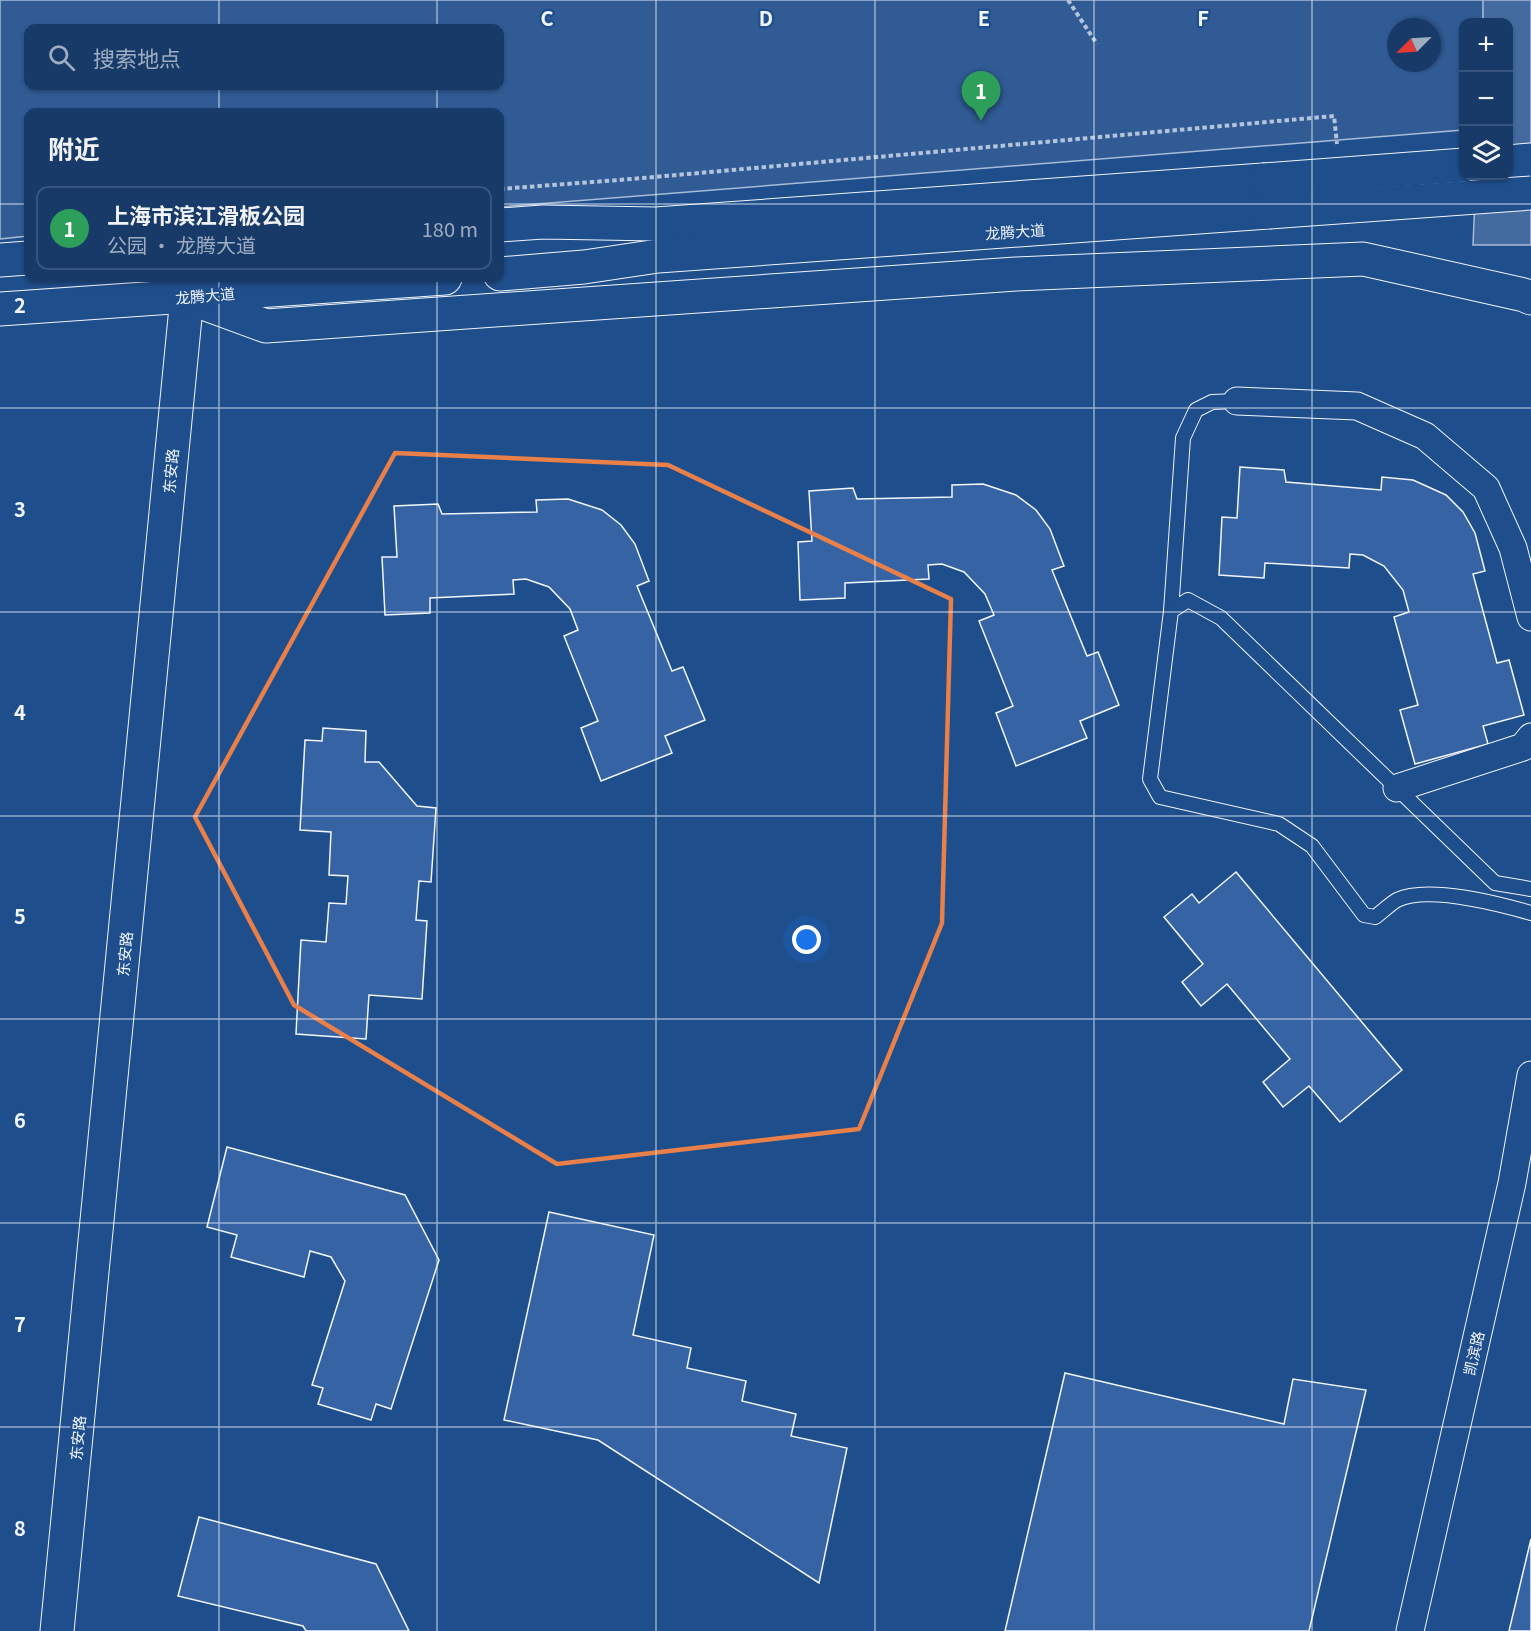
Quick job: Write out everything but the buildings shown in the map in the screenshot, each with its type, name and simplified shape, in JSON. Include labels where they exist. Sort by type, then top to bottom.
[{"type":"street","points":[[1513,162],[1531,160]]},
{"type":"street","points":[[504,225],[543,222],[656,224],[1459,165]]},
{"type":"street","name":"龙腾大道","points":[[504,274],[584,267],[658,256],[1531,193]]},
{"type":"street","points":[[0,260],[24,258]]},
{"type":"street","points":[[187,287],[266,326],[1016,274],[1363,259],[1524,294],[1531,298]]},
{"type":"street","name":"龙腾大道","points":[[0,309],[187,287],[330,282]]},
{"type":"street","name":"东安路","points":[[57,1631],[187,287]]},
{"type":"street","points":[[1237,401],[1357,406],[1425,436],[1486,488],[1513,548],[1531,617]]},
{"type":"street","points":[[1397,788],[1523,747],[1531,737]]},
{"type":"street","name":"凯滨路","points":[[1410,1631],[1512,1183],[1531,1075]]},
{"type":"lane","points":[[1237,401],[1212,402],[1196,410],[1183,438],[1171,611],[1150,779],[1160,796],[1279,824],[1312,846],[1364,915],[1375,917],[1398,900],[1427,894],[1479,899],[1531,913]]},
{"type":"lane","points":[[1171,611],[1188,600],[1221,618],[1495,883],[1531,889]]},
{"type":"path","points":[[1068,0],[1097,44]]},
{"type":"path","points":[[504,189],[1334,116],[1337,147]]},
{"type":"highlighted area","points":[[395,453],[668,465],[951,599],[942,923],[859,1129],[557,1164],[294,1005],[195,817]]},
{"type":"shaded area","points":[[0,0],[1483,0],[1484,2],[1483,18],[1459,18],[1459,130],[504,207],[504,108],[24,108],[24,236],[0,239]]},
{"type":"shaded area","points":[[1483,0],[1531,0],[1531,245],[1473,245],[1476,180],[1513,180],[1513,18],[1483,18]]},
{"type":"place","name":"上海市滨江滑板公园","points":[[981,121]]}]
